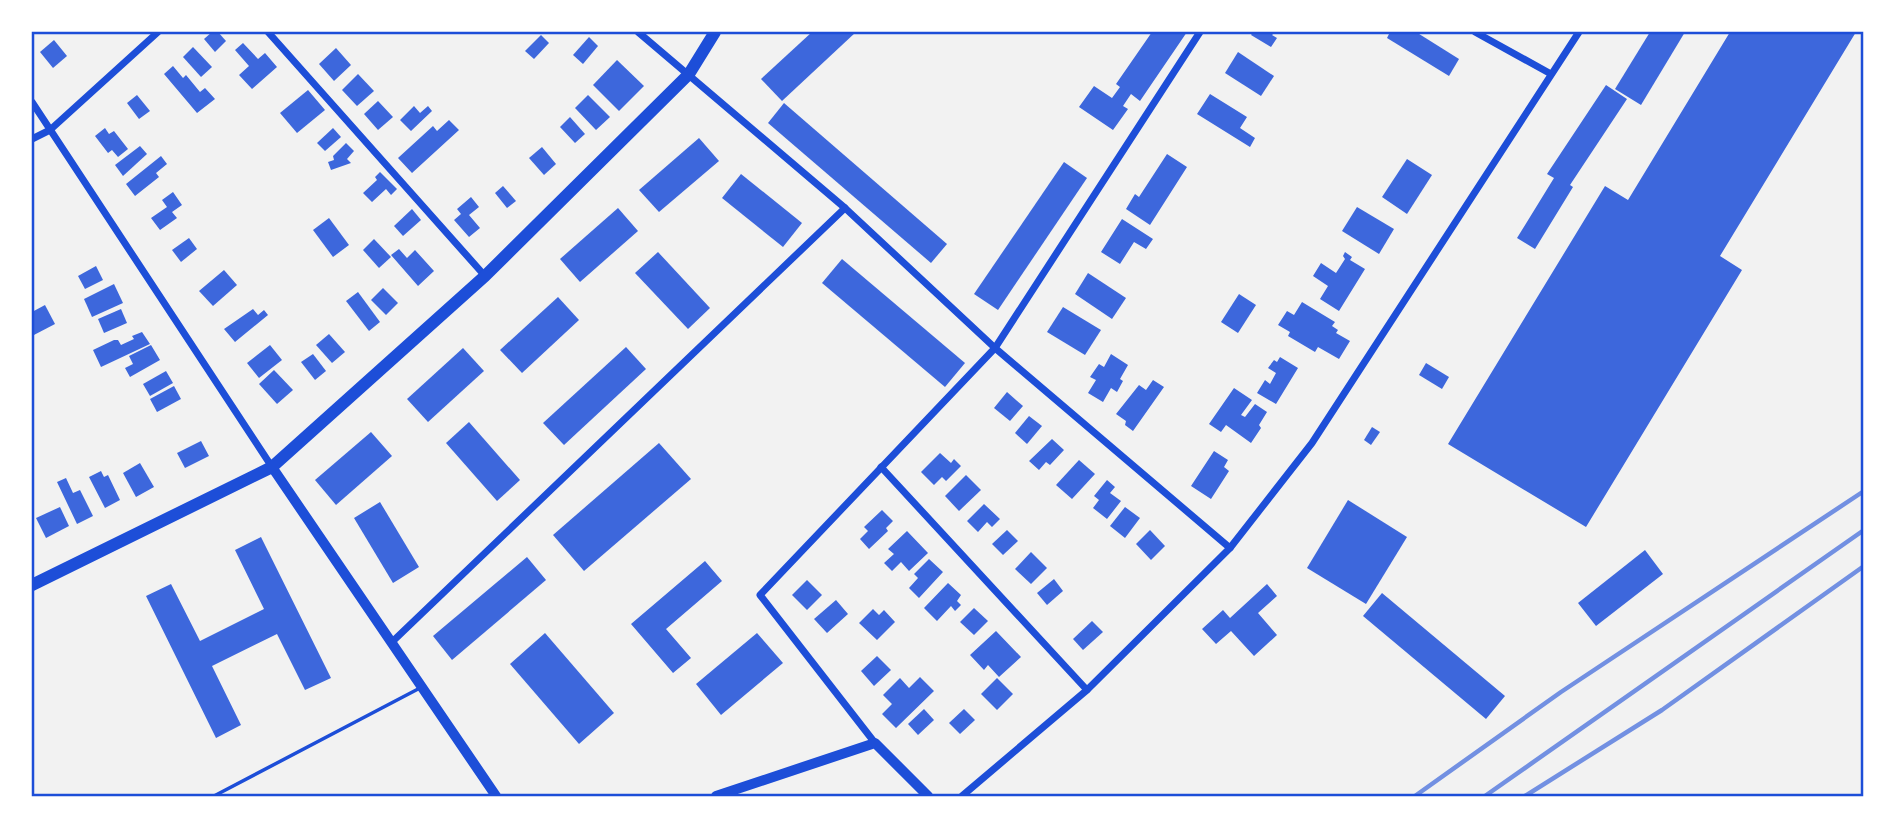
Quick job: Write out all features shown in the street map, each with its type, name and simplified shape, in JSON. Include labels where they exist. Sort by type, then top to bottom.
[{"type":"main road","points":[[32,585],[272,467],[485,276],[689,74],[715,32]]},
{"type":"street","points":[[32,139],[50,130],[158,32]]},
{"type":"street","points":[[268,32],[485,276]]},
{"type":"street","points":[[638,32],[845,208],[995,348],[1230,548]]},
{"type":"street","points":[[928,796],[875,743],[760,595],[995,348],[1200,32]]},
{"type":"street","points":[[1475,32],[1551,74]]},
{"type":"street","points":[[962,796],[1087,690],[1230,548],[1312,443],[1579,32]]},
{"type":"street","points":[[32,102],[272,467],[496,796]]},
{"type":"street","points":[[391,643],[845,208]]},
{"type":"street","points":[[881,467],[1087,690]]},
{"type":"street","points":[[716,796],[875,743]]},
{"type":"lane","points":[[214,796],[421,687]]},
{"type":"building","points":[[212,32],[218,32],[226,41],[215,52],[204,39]]},
{"type":"building","points":[[812,32],[856,32],[782,101],[761,79]]},
{"type":"building","points":[[1152,32],[1187,32],[1140,101],[1131,94],[1123,106],[1128,109],[1113,130],[1079,107],[1094,86],[1112,98],[1120,87],[1116,84]]},
{"type":"building","points":[[1253,32],[1275,32],[1272,35],[1277,38],[1271,47],[1251,35]]},
{"type":"building","points":[[1390,32],[1416,32],[1459,59],[1449,76],[1387,38]]},
{"type":"building","points":[[1650,32],[1685,32],[1641,105],[1615,89]]},
{"type":"building","points":[[1730,32],[1856,32],[1720,256],[1742,270],[1586,527],[1448,444],[1605,186],[1628,200]]},
{"type":"building","points":[[541,35],[549,43],[534,59],[525,51]]},
{"type":"building","points":[[589,37],[598,46],[583,64],[573,55]]},
{"type":"building","points":[[54,40],[67,56],[53,68],[40,52]]},
{"type":"building","points":[[243,43],[258,59],[265,53],[277,67],[252,89],[239,75],[249,66],[235,50]]},
{"type":"building","points":[[193,47],[212,67],[201,77],[183,57]]},
{"type":"building","points":[[336,48],[351,65],[334,81],[319,64]]},
{"type":"building","points":[[1238,52],[1274,76],[1261,96],[1225,73]]},
{"type":"building","points":[[617,60],[644,86],[619,111],[593,85]]},
{"type":"building","points":[[173,66],[183,78],[186,75],[200,92],[205,88],[215,99],[197,113],[164,74]]},
{"type":"building","points":[[358,74],[374,91],[357,106],[342,90]]},
{"type":"building","points":[[1606,85],[1627,99],[1570,185],[1573,187],[1535,249],[1517,238],[1554,178],[1547,174]]},
{"type":"building","points":[[308,90],[325,110],[297,133],[280,113]]},
{"type":"building","points":[[1210,94],[1247,117],[1240,128],[1255,138],[1250,147],[1197,114]]},
{"type":"building","points":[[137,95],[150,111],[139,119],[127,103]]},
{"type":"building","points":[[588,95],[610,117],[596,130],[575,108]]},
{"type":"building","points":[[378,101],[393,117],[378,130],[364,114]]},
{"type":"building","points":[[784,103],[947,244],[931,263],[768,123]]},
{"type":"building","points":[[414,106],[420,113],[428,106],[432,111],[411,131],[400,120]]},
{"type":"building","points":[[570,117],[585,134],[575,143],[560,127]]},
{"type":"building","points":[[449,120],[459,130],[412,173],[398,158],[433,126],[437,131]]},
{"type":"building","points":[[105,128],[109,134],[114,131],[128,149],[118,157],[112,150],[108,153],[95,136]]},
{"type":"building","points":[[333,128],[341,137],[325,151],[317,143]]},
{"type":"building","points":[[699,138],[719,161],[659,212],[639,190]]},
{"type":"building","points":[[346,143],[354,151],[347,159],[351,163],[331,170],[328,162],[334,160],[333,156]]},
{"type":"building","points":[[140,146],[147,154],[123,176],[115,165]]},
{"type":"building","points":[[542,147],[556,164],[544,175],[529,158]]},
{"type":"building","points":[[1167,154],[1187,167],[1150,225],[1126,209],[1135,194],[1139,197]]},
{"type":"building","points":[[161,156],[167,164],[156,173],[159,177],[135,196],[126,184]]},
{"type":"building","points":[[1407,159],[1432,175],[1407,214],[1382,197]]},
{"type":"building","points":[[1064,162],[1087,178],[998,310],[974,294]]},
{"type":"building","points":[[380,172],[397,189],[391,195],[386,189],[372,202],[363,193],[377,180],[375,177]]},
{"type":"building","points":[[741,174],[802,223],[783,247],[722,198]]},
{"type":"building","points":[[503,186],[516,201],[507,208],[495,193]]},
{"type":"building","points":[[173,192],[182,205],[172,212],[177,218],[160,230],[151,218],[167,207],[162,200]]},
{"type":"building","points":[[471,197],[479,207],[469,215],[480,228],[469,237],[454,220],[461,214],[457,209]]},
{"type":"building","points":[[1357,207],[1394,229],[1379,254],[1342,231]]},
{"type":"building","points":[[618,208],[638,231],[580,282],[560,259]]},
{"type":"building","points":[[412,209],[421,220],[403,236],[394,226]]},
{"type":"building","points":[[329,218],[349,245],[333,257],[313,230]]},
{"type":"building","points":[[1122,219],[1153,239],[1146,249],[1134,242],[1120,264],[1101,252]]},
{"type":"building","points":[[189,238],[197,249],[181,262],[172,250]]},
{"type":"building","points":[[374,239],[391,257],[379,268],[363,250]]},
{"type":"building","points":[[399,249],[407,258],[415,250],[434,271],[418,286],[391,255]]},
{"type":"building","points":[[658,252],[710,308],[688,329],[635,273]]},
{"type":"building","points":[[1345,252],[1352,257],[1350,260],[1365,269],[1339,311],[1320,299],[1328,286],[1313,276],[1321,263],[1336,273],[1345,259]]},
{"type":"building","points":[[842,259],[965,363],[945,387],[822,283]]},
{"type":"building","points":[[96,266],[103,280],[85,289],[78,276]]},
{"type":"building","points":[[224,270],[237,285],[213,306],[199,291]]},
{"type":"building","points":[[1088,273],[1126,298],[1112,319],[1075,294]]},
{"type":"building","points":[[114,284],[123,303],[92,317],[84,299]]},
{"type":"building","points":[[383,288],[398,303],[386,315],[371,300]]},
{"type":"building","points":[[358,292],[380,322],[369,331],[346,301]]},
{"type":"building","points":[[1239,294],[1256,305],[1238,333],[1221,322]]},
{"type":"building","points":[[558,297],[579,320],[522,373],[500,350]]},
{"type":"building","points":[[1302,302],[1335,322],[1332,326],[1338,330],[1336,333],[1350,341],[1339,359],[1318,347],[1315,352],[1288,336],[1290,332],[1278,325],[1287,311],[1294,315]]},
{"type":"building","points":[[45,305],[55,324],[32,336],[32,312]]},
{"type":"building","points":[[1063,307],[1101,330],[1085,355],[1047,332]]},
{"type":"building","points":[[121,309],[127,323],[104,333],[98,319]]},
{"type":"building","points":[[253,309],[258,315],[264,310],[268,315],[235,342],[224,329]]},
{"type":"building","points":[[142,332],[150,344],[101,367],[93,350],[114,340],[118,340],[121,345]]},
{"type":"building","points":[[329,334],[345,352],[332,363],[316,345]]},
{"type":"building","points":[[151,345],[160,360],[130,377],[125,368],[133,364],[129,356]]},
{"type":"building","points":[[270,345],[282,360],[259,378],[247,363]]},
{"type":"building","points":[[626,347],[646,369],[564,445],[543,423]]},
{"type":"building","points":[[463,348],[484,371],[428,422],[407,399]]},
{"type":"building","points":[[313,354],[326,371],[315,380],[301,362]]},
{"type":"building","points":[[1111,354],[1128,365],[1120,379],[1123,381],[1117,392],[1111,388],[1103,402],[1088,393],[1096,380],[1090,377],[1099,364],[1104,367]]},
{"type":"building","points":[[1280,357],[1298,368],[1276,404],[1257,393],[1265,380],[1270,384],[1276,373],[1268,368]]},
{"type":"building","points":[[1426,363],[1449,377],[1442,389],[1419,375]]},
{"type":"building","points":[[274,370],[293,390],[277,404],[259,384]]},
{"type":"building","points":[[166,371],[173,383],[150,396],[143,384]]},
{"type":"building","points":[[1153,380],[1164,387],[1133,431],[1125,425],[1126,421],[1116,414],[1139,385],[1146,390]]},
{"type":"building","points":[[174,386],[181,399],[157,412],[150,399]]},
{"type":"building","points":[[1234,388],[1252,400],[1241,415],[1245,417],[1255,404],[1267,412],[1251,443],[1226,425],[1221,432],[1209,424]]},
{"type":"building","points":[[1007,392],[1023,406],[1010,421],[994,408]]},
{"type":"building","points":[[1029,416],[1042,426],[1027,444],[1015,433]]},
{"type":"building","points":[[469,422],[520,480],[497,501],[446,443]]},
{"type":"building","points":[[1372,427],[1380,432],[1371,445],[1364,440]]},
{"type":"building","points":[[371,432],[392,456],[336,505],[315,480]]},
{"type":"building","points":[[1052,439],[1064,450],[1050,465],[1046,462],[1039,470],[1029,461]]},
{"type":"building","points":[[201,441],[209,456],[185,468],[177,453]]},
{"type":"building","points":[[659,443],[691,479],[584,571],[553,535]]},
{"type":"building","points":[[1214,451],[1228,460],[1224,467],[1229,471],[1211,499],[1191,486]]},
{"type":"building","points":[[940,453],[951,463],[954,459],[961,466],[946,481],[942,477],[934,485],[921,472]]},
{"type":"building","points":[[1079,460],[1095,474],[1072,499],[1056,485]]},
{"type":"building","points":[[140,463],[154,487],[136,497],[123,473]]},
{"type":"building","points":[[101,471],[104,477],[108,475],[120,500],[105,508],[89,477]]},
{"type":"building","points":[[966,475],[981,490],[959,511],[945,496]]},
{"type":"building","points":[[66,478],[73,493],[80,490],[93,516],[77,524],[57,482]]},
{"type":"building","points":[[1107,480],[1115,487],[1110,493],[1121,501],[1107,519],[1093,508],[1099,500],[1094,496]]},
{"type":"building","points":[[1348,500],[1407,537],[1366,604],[1307,568]]},
{"type":"building","points":[[380,502],[419,567],[393,583],[354,518]]},
{"type":"building","points":[[984,504],[1000,519],[992,527],[987,522],[978,532],[967,521]]},
{"type":"building","points":[[60,507],[69,526],[46,538],[36,518]]},
{"type":"building","points":[[1125,507],[1140,518],[1125,538],[1110,526]]},
{"type":"building","points":[[882,510],[893,521],[886,528],[888,531],[869,549],[860,539],[868,531],[864,527]]},
{"type":"building","points":[[1007,530],[1018,541],[1003,555],[992,544]]},
{"type":"building","points":[[1150,530],[1165,546],[1151,560],[1136,544]]},
{"type":"building","points":[[907,531],[928,553],[909,571],[901,562],[892,571],[884,563],[894,554],[888,549]]},
{"type":"building","points":[[261,537],[331,678],[305,690],[277,634],[212,666],[241,725],[216,738],[146,596],[171,584],[200,641],[264,609],[235,550]]},
{"type":"building","points":[[1645,550],[1663,574],[1596,626],[1578,603]]},
{"type":"building","points":[[1031,552],[1047,568],[1031,584],[1015,569]]},
{"type":"building","points":[[527,557],[546,580],[452,660],[433,636]]},
{"type":"building","points":[[929,559],[943,572],[919,598],[909,588],[918,578],[914,574]]},
{"type":"building","points":[[705,561],[722,581],[666,629],[691,658],[673,673],[631,624]]},
{"type":"building","points":[[1054,579],[1063,591],[1047,605],[1037,593]]},
{"type":"building","points":[[807,580],[822,595],[807,610],[792,595]]},
{"type":"building","points":[[948,583],[961,595],[957,601],[961,605],[955,611],[951,606],[937,621],[924,608]]},
{"type":"building","points":[[1267,584],[1277,596],[1258,613],[1277,635],[1254,656],[1231,631],[1216,644],[1202,629],[1223,610],[1230,618]]},
{"type":"building","points":[[1382,593],[1505,696],[1486,719],[1363,616]]},
{"type":"building","points":[[836,600],[848,614],[827,633],[814,619]]},
{"type":"building","points":[[974,608],[988,621],[974,635],[960,622]]},
{"type":"building","points":[[873,609],[879,615],[884,610],[895,622],[877,640],[859,623]]},
{"type":"building","points":[[1092,621],[1103,632],[1083,650],[1073,639]]},
{"type":"building","points":[[996,631],[1021,657],[999,677],[988,665],[984,670],[970,655]]},
{"type":"building","points":[[545,633],[614,713],[579,744],[510,664]]},
{"type":"building","points":[[757,633],[783,663],[721,715],[696,684]]},
{"type":"building","points":[[877,656],[891,670],[874,686],[861,671]]},
{"type":"building","points":[[920,677],[934,691],[896,728],[882,714],[892,704],[883,695],[900,678],[909,688]]},
{"type":"building","points":[[997,678],[1013,694],[997,710],[981,694]]},
{"type":"building","points":[[924,709],[934,720],[918,735],[908,724]]},
{"type":"building","points":[[964,709],[975,720],[960,734],[949,723]]},
{"type":"railway","points":[[1415,796],[1561,692],[1864,491]]},
{"type":"railway","points":[[1485,796],[1864,530]]},
{"type":"railway","points":[[1525,796],[1662,710],[1864,566]]}]
